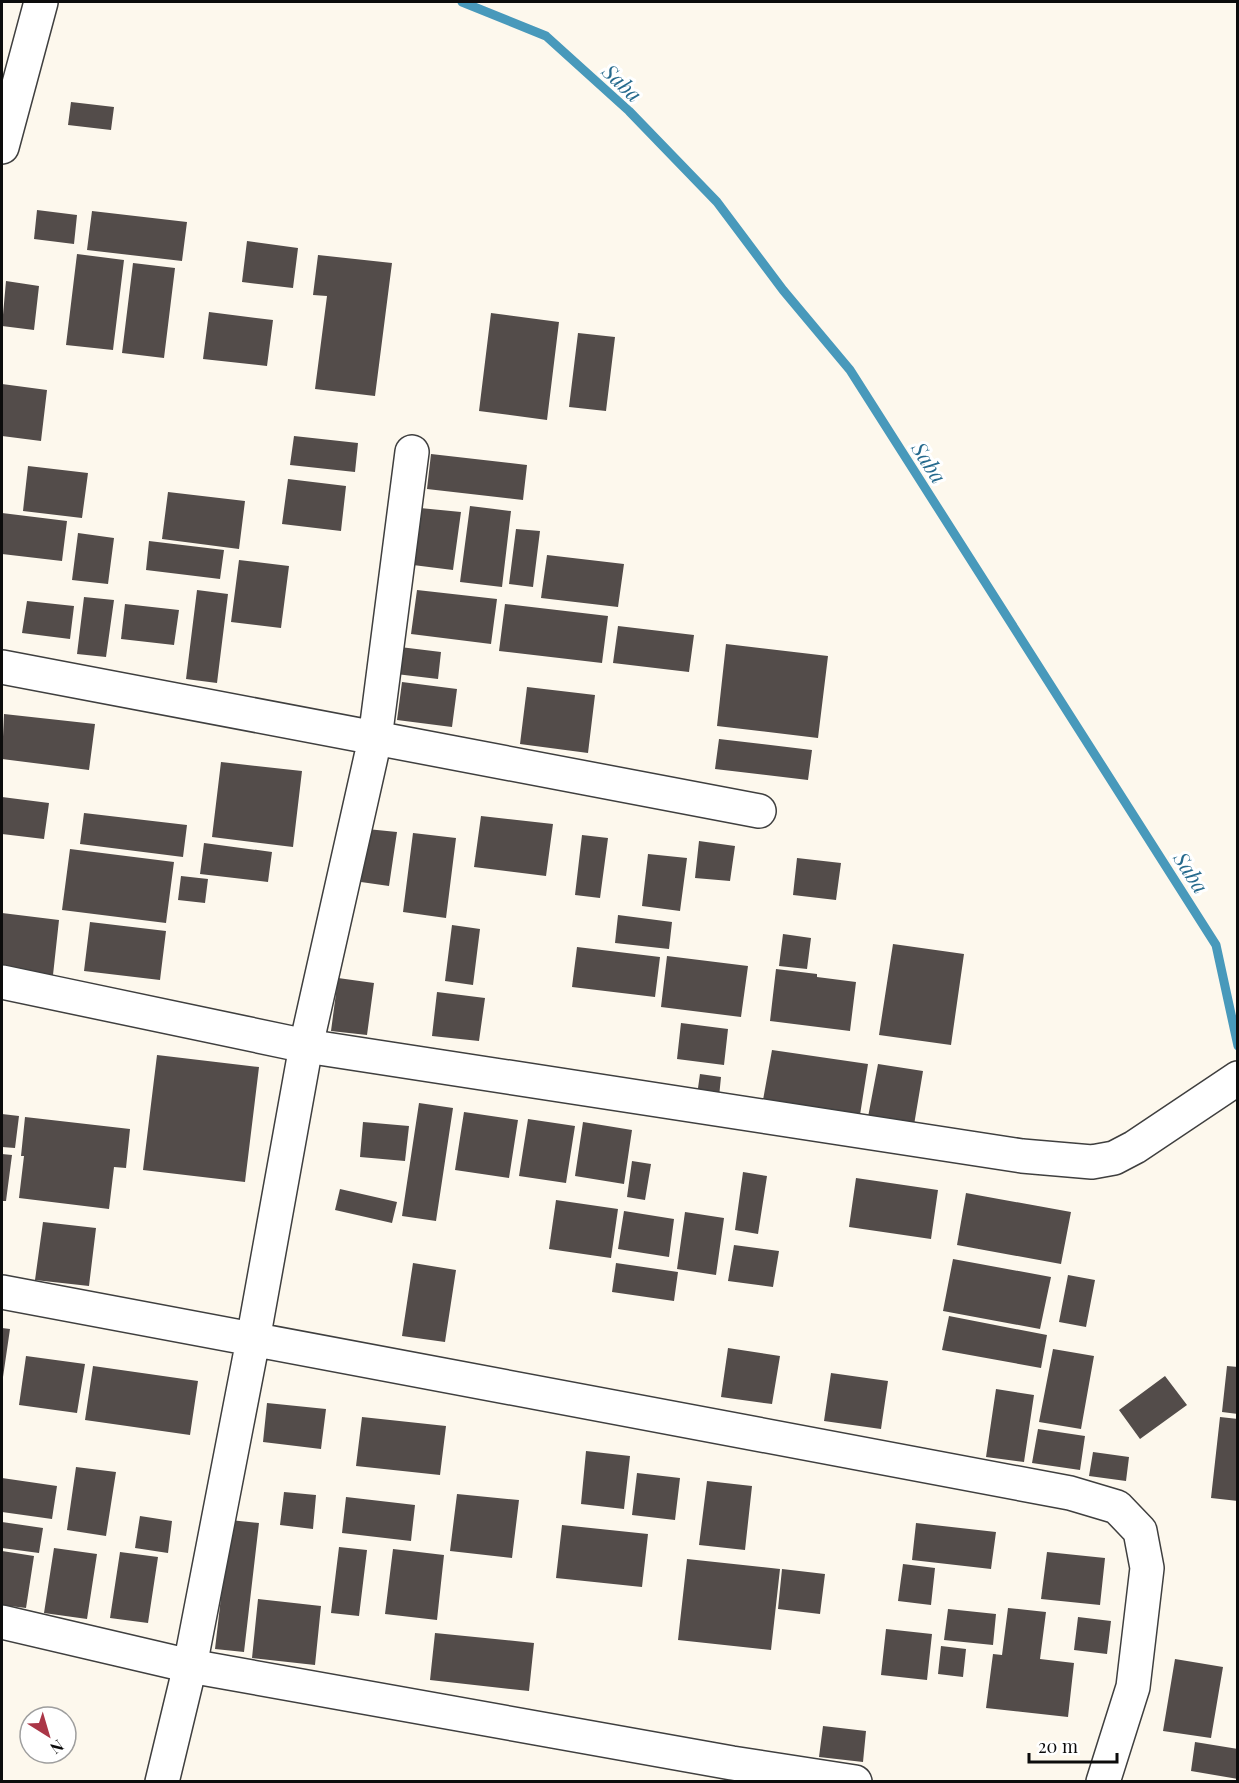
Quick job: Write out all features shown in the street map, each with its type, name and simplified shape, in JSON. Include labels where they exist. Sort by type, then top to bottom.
[{"type":"street","points":[[2,147],[41,2]]},
{"type":"street","points":[[162,1782],[190,1666],[253,1340],[306,1046],[375,739],[412,452]]},
{"type":"street","points":[[2,667],[759,810]]},
{"type":"street","points":[[2,982],[306,1046],[1022,1156],[1092,1162],[1113,1158],[1135,1147],[1238,1078]]},
{"type":"street","points":[[2,1292],[1058,1490],[1117,1507],[1140,1531],[1148,1568],[1133,1687],[1103,1782]]},
{"type":"street","points":[[2,1622],[190,1666],[731,1773],[855,1782]]},
{"type":"building","points":[[71,102],[114,107],[111,130],[68,125]]},
{"type":"building","points":[[37,210],[77,215],[74,244],[34,239]]},
{"type":"building","points":[[92,211],[187,222],[182,261],[87,250]]},
{"type":"building","points":[[247,241],[298,248],[293,288],[242,282]]},
{"type":"building","points":[[77,254],[124,260],[113,350],[66,345]]},
{"type":"building","points":[[318,255],[392,263],[375,396],[315,389],[327,296],[313,295]]},
{"type":"building","points":[[133,263],[175,268],[164,358],[122,353]]},
{"type":"building","points":[[6,281],[39,286],[34,330],[2,326]]},
{"type":"building","points":[[209,312],[273,320],[267,366],[203,359]]},
{"type":"building","points":[[491,313],[559,322],[547,420],[479,411]]},
{"type":"building","points":[[578,333],[615,337],[606,411],[569,407]]},
{"type":"building","points":[[2,384],[47,390],[41,441],[2,436]]},
{"type":"building","points":[[294,436],[358,443],[355,472],[290,465]]},
{"type":"building","points":[[431,454],[527,465],[523,500],[427,489]]},
{"type":"building","points":[[28,466],[88,473],[82,518],[23,511]]},
{"type":"building","points":[[288,479],[346,486],[341,531],[282,524]]},
{"type":"building","points":[[168,492],[245,501],[239,549],[162,539]]},
{"type":"building","points":[[470,506],[511,511],[502,587],[460,582]]},
{"type":"building","points":[[420,508],[461,512],[453,570],[413,565]]},
{"type":"building","points":[[2,513],[67,521],[62,561],[2,554]]},
{"type":"building","points":[[516,529],[540,531],[533,587],[509,584]]},
{"type":"building","points":[[78,533],[114,538],[108,584],[72,580]]},
{"type":"building","points":[[149,541],[224,550],[220,579],[146,570]]},
{"type":"building","points":[[547,555],[624,564],[618,607],[541,598]]},
{"type":"building","points":[[239,560],[289,566],[281,628],[231,622]]},
{"type":"building","points":[[197,590],[228,594],[217,683],[186,679]]},
{"type":"building","points":[[417,590],[497,599],[491,644],[411,634]]},
{"type":"building","points":[[84,597],[114,600],[106,657],[77,654]]},
{"type":"building","points":[[27,601],[74,606],[70,639],[22,633]]},
{"type":"building","points":[[125,604],[179,610],[174,645],[121,639]]},
{"type":"building","points":[[505,604],[608,616],[602,663],[499,651]]},
{"type":"building","points":[[618,626],[694,635],[689,672],[613,663]]},
{"type":"building","points":[[726,644],[828,656],[818,738],[717,726]]},
{"type":"building","points":[[400,647],[441,652],[438,679],[396,674]]},
{"type":"building","points":[[402,682],[457,689],[452,727],[397,720]]},
{"type":"building","points":[[527,687],[595,695],[588,753],[520,744]]},
{"type":"building","points":[[4,714],[95,724],[89,770],[2,759]]},
{"type":"building","points":[[719,739],[812,750],[808,780],[715,769]]},
{"type":"building","points":[[221,762],[302,771],[293,847],[212,837]]},
{"type":"building","points":[[2,797],[49,803],[44,839],[2,834]]},
{"type":"building","points":[[84,813],[187,825],[183,857],[80,844]]},
{"type":"building","points":[[481,816],[553,824],[546,876],[474,867]]},
{"type":"building","points":[[367,829],[397,832],[389,886],[361,882]]},
{"type":"building","points":[[413,833],[456,838],[446,918],[403,912]]},
{"type":"building","points":[[582,835],[608,838],[600,898],[575,895]]},
{"type":"building","points":[[699,841],[735,846],[730,881],[695,878]]},
{"type":"building","points":[[204,843],[272,852],[268,882],[200,874]]},
{"type":"building","points":[[70,849],[174,862],[166,923],[62,910]]},
{"type":"building","points":[[648,854],[687,858],[680,911],[642,906]]},
{"type":"building","points":[[797,858],[841,863],[836,900],[793,895]]},
{"type":"building","points":[[181,876],[208,879],[205,903],[178,900]]},
{"type":"building","points":[[2,913],[59,920],[53,975],[2,969]]},
{"type":"building","points":[[618,915],[672,922],[669,949],[615,943]]},
{"type":"building","points":[[90,922],[166,931],[160,980],[84,971]]},
{"type":"building","points":[[452,925],[480,929],[473,985],[445,981]]},
{"type":"building","points":[[783,934],[811,938],[807,969],[779,966]]},
{"type":"building","points":[[893,944],[964,954],[951,1045],[879,1035]]},
{"type":"building","points":[[577,947],[660,957],[655,997],[572,987]]},
{"type":"building","points":[[667,956],[748,966],[741,1017],[661,1007]]},
{"type":"building","points":[[776,969],[856,982],[850,1031],[770,1021]]},
{"type":"building","points":[[338,978],[374,983],[367,1035],[331,1031]]},
{"type":"building","points":[[437,992],[485,998],[479,1041],[432,1036]]},
{"type":"building","points":[[681,1023],[728,1029],[724,1065],[677,1059]]},
{"type":"building","points":[[772,1050],[868,1064],[860,1115],[763,1100]]},
{"type":"building","points":[[157,1055],[259,1067],[245,1182],[143,1170]]},
{"type":"building","points":[[878,1064],[923,1071],[914,1125],[868,1117]]},
{"type":"building","points":[[700,1074],[721,1077],[719,1097],[697,1095]]},
{"type":"building","points":[[419,1103],[453,1108],[436,1221],[402,1216]]},
{"type":"building","points":[[464,1112],[518,1120],[509,1178],[455,1170]]},
{"type":"building","points":[[2,1114],[19,1116],[15,1148],[2,1147]]},
{"type":"building","points":[[25,1117],[130,1129],[126,1168],[114,1167],[109,1209],[19,1198],[24,1156],[21,1156]]},
{"type":"building","points":[[528,1119],[575,1126],[566,1183],[519,1176]]},
{"type":"building","points":[[363,1122],[409,1126],[405,1161],[360,1157]]},
{"type":"building","points":[[583,1122],[632,1130],[624,1184],[575,1176]]},
{"type":"building","points":[[2,1154],[12,1155],[6,1201],[2,1201]]},
{"type":"building","points":[[632,1161],[651,1164],[645,1200],[627,1197]]},
{"type":"building","points":[[743,1172],[767,1176],[758,1234],[735,1230]]},
{"type":"building","points":[[856,1178],[938,1190],[931,1239],[849,1227]]},
{"type":"building","points":[[340,1189],[397,1202],[392,1223],[335,1210]]},
{"type":"building","points":[[966,1193],[1071,1212],[1061,1264],[957,1245]]},
{"type":"building","points":[[556,1200],[618,1209],[611,1258],[549,1249]]},
{"type":"building","points":[[624,1211],[674,1219],[669,1257],[618,1249]]},
{"type":"building","points":[[685,1212],[724,1218],[716,1275],[677,1269]]},
{"type":"building","points":[[43,1222],[96,1228],[89,1286],[35,1280]]},
{"type":"building","points":[[734,1245],[779,1251],[773,1287],[728,1281]]},
{"type":"building","points":[[953,1259],[1051,1277],[1040,1329],[943,1311]]},
{"type":"building","points":[[413,1263],[456,1270],[445,1342],[402,1336]]},
{"type":"building","points":[[616,1263],[678,1272],[674,1301],[612,1292]]},
{"type":"building","points":[[1068,1275],[1095,1280],[1086,1327],[1059,1322]]},
{"type":"building","points":[[949,1316],[1047,1335],[1041,1368],[942,1350]]},
{"type":"building","points":[[2,1328],[10,1329],[3,1377],[2,1377]]},
{"type":"building","points":[[728,1348],[780,1356],[772,1404],[721,1397]]},
{"type":"building","points":[[1053,1349],[1094,1356],[1081,1429],[1039,1422]]},
{"type":"building","points":[[26,1356],[85,1364],[77,1413],[19,1405]]},
{"type":"building","points":[[93,1366],[198,1381],[190,1435],[85,1420]]},
{"type":"building","points":[[1227,1366],[1238,1367],[1238,1414],[1222,1412]]},
{"type":"building","points":[[831,1373],[888,1381],[881,1429],[824,1421]]},
{"type":"building","points":[[1165,1376],[1187,1405],[1140,1439],[1119,1410]]},
{"type":"building","points":[[996,1389],[1034,1395],[1024,1462],[986,1457]]},
{"type":"building","points":[[267,1403],[326,1409],[321,1449],[263,1442]]},
{"type":"building","points":[[362,1417],[446,1426],[440,1475],[356,1466]]},
{"type":"building","points":[[1220,1417],[1238,1419],[1238,1501],[1211,1498]]},
{"type":"building","points":[[1038,1429],[1085,1436],[1080,1470],[1032,1463]]},
{"type":"building","points":[[586,1451],[630,1456],[624,1509],[581,1504]]},
{"type":"building","points":[[1093,1452],[1129,1457],[1126,1481],[1089,1476]]},
{"type":"building","points":[[76,1467],[116,1472],[106,1536],[67,1530]]},
{"type":"building","points":[[637,1473],[680,1478],[675,1520],[632,1515]]},
{"type":"building","points":[[2,1478],[57,1486],[52,1519],[2,1512]]},
{"type":"building","points":[[707,1481],[752,1486],[745,1550],[699,1545]]},
{"type":"building","points":[[284,1492],[316,1495],[313,1529],[280,1525]]},
{"type":"building","points":[[457,1494],[519,1500],[512,1558],[450,1551]]},
{"type":"building","points":[[346,1497],[415,1505],[411,1541],[342,1533]]},
{"type":"building","points":[[140,1516],[172,1521],[168,1553],[135,1548]]},
{"type":"building","points":[[230,1520],[259,1523],[244,1652],[215,1649]]},
{"type":"building","points":[[2,1522],[43,1528],[39,1553],[2,1548]]},
{"type":"building","points":[[916,1523],[996,1532],[991,1569],[912,1560]]},
{"type":"building","points":[[562,1525],[648,1534],[642,1587],[556,1578]]},
{"type":"building","points":[[339,1547],[367,1550],[359,1616],[331,1613]]},
{"type":"building","points":[[54,1548],[97,1554],[87,1619],[44,1613]]},
{"type":"building","points":[[393,1549],[444,1555],[437,1620],[385,1614]]},
{"type":"building","points":[[2,1551],[34,1556],[26,1608],[2,1605]]},
{"type":"building","points":[[120,1552],[158,1557],[148,1623],[110,1618]]},
{"type":"building","points":[[1047,1552],[1105,1558],[1100,1605],[1041,1599]]},
{"type":"building","points":[[687,1559],[780,1569],[771,1650],[678,1640]]},
{"type":"building","points":[[903,1564],[935,1568],[931,1605],[898,1601]]},
{"type":"building","points":[[782,1569],[825,1574],[820,1614],[778,1609]]},
{"type":"building","points":[[258,1599],[321,1606],[315,1665],[252,1658]]},
{"type":"building","points":[[1008,1608],[1046,1612],[1040,1659],[1074,1663],[1068,1717],[986,1708],[993,1654],[1002,1655]]},
{"type":"building","points":[[948,1609],[996,1614],[993,1645],[944,1640]]},
{"type":"building","points":[[1078,1617],[1111,1621],[1107,1654],[1074,1650]]},
{"type":"building","points":[[886,1629],[932,1634],[927,1680],[881,1675]]},
{"type":"building","points":[[435,1633],[534,1643],[529,1691],[430,1680]]},
{"type":"building","points":[[941,1646],[966,1649],[963,1677],[938,1674]]},
{"type":"building","points":[[1175,1659],[1223,1667],[1211,1738],[1163,1731]]},
{"type":"building","points":[[823,1726],[866,1731],[863,1762],[819,1757]]},
{"type":"building","points":[[1195,1742],[1238,1749],[1238,1779],[1191,1771]]},
{"type":"waterway","name":"Saba","points":[[462,2],[546,36],[629,111],[717,202],[783,290],[850,370],[1216,945],[1238,1046]]}]
